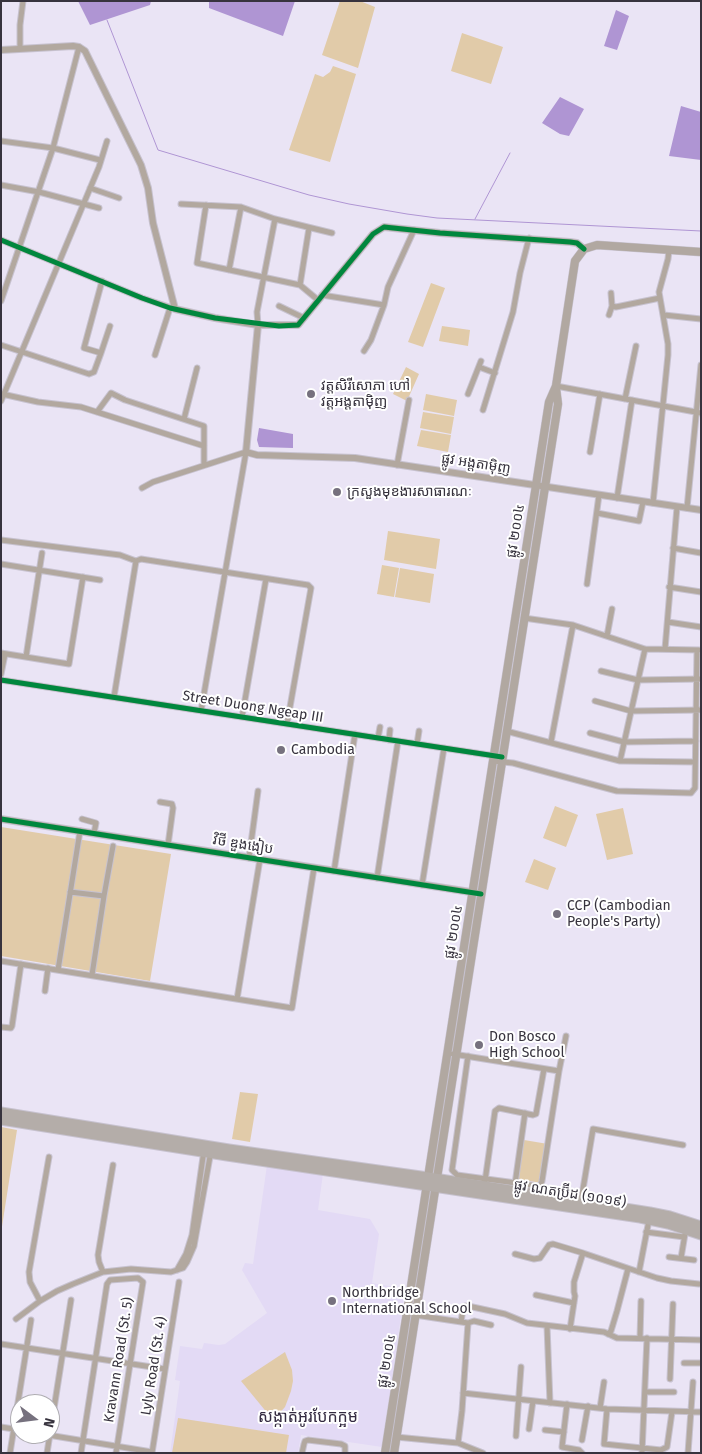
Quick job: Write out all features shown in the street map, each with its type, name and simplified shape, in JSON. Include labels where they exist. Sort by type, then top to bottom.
[{"type":"main road","points":[[584,249],[591,246],[605,245],[701,252]]},
{"type":"main road","name":"ផ្លូវ ២០០៤","points":[[498,759],[506,731],[558,404],[556,386],[575,261],[584,249]]},
{"type":"main road","name":"ផ្លូវ ២០០៤","points":[[385,1453],[431,1182],[498,759],[549,402],[556,386]]},
{"type":"main road","points":[[1,1112],[208,1149]]},
{"type":"main road","points":[[1,1120],[431,1182]]},
{"type":"main road","name":"ផ្លូវ ២០០៤","points":[[394,1453],[415,1315],[431,1182]]},
{"type":"main road","name":"ផ្លូវ ណតប្រ៊ីដ (១០១៩)","points":[[431,1182],[485,1182],[670,1216],[701,1226]]},
{"type":"main road","name":"ផ្លូវ ណតប្រ៊ីដ (១០១៩)","points":[[431,1182],[649,1220],[685,1233],[701,1235]]},
{"type":"street","points":[[20,48],[23,1]]},
{"type":"street","points":[[1,50],[57,46],[79,47],[85,51],[141,165],[148,188],[153,223],[173,308],[155,355]]},
{"type":"street","points":[[1,301],[21,247],[53,148],[79,47]]},
{"type":"street","points":[[1,141],[53,148],[100,160]]},
{"type":"street","points":[[1,401],[2,394],[60,263],[107,141]]},
{"type":"street","points":[[1,186],[39,192],[99,208]]},
{"type":"street","points":[[90,188],[119,198]]},
{"type":"street","points":[[181,204],[241,207],[275,219],[332,233]]},
{"type":"street","points":[[206,205],[198,264],[264,276],[300,285],[320,298],[384,305]]},
{"type":"street","points":[[229,270],[241,207]]},
{"type":"street","points":[[201,711],[246,452],[258,312],[275,219]]},
{"type":"street","points":[[1,240],[173,308],[215,318],[258,325],[298,325],[373,234],[384,227],[577,243],[584,249]]},
{"type":"street","points":[[300,285],[309,228]]},
{"type":"street","points":[[364,352],[371,340],[384,305],[388,287],[414,230]]},
{"type":"street","points":[[483,410],[513,312],[529,238]]},
{"type":"street","points":[[653,503],[668,355],[660,287],[669,250]]},
{"type":"street","points":[[101,353],[84,347],[102,281]]},
{"type":"street","points":[[609,315],[612,306],[611,293]]},
{"type":"street","points":[[612,306],[616,307],[660,298]]},
{"type":"street","points":[[279,306],[304,318]]},
{"type":"street","points":[[664,315],[701,320]]},
{"type":"street","points":[[1,345],[89,374],[94,372],[110,326]]},
{"type":"street","points":[[617,498],[636,346]]},
{"type":"street","points":[[468,394],[480,364],[495,373]]},
{"type":"street","points":[[687,508],[699,413],[701,365]]},
{"type":"street","points":[[184,419],[197,368]]},
{"type":"street","points":[[556,386],[699,413]]},
{"type":"street","points":[[97,412],[111,393],[125,400],[204,426],[204,465]]},
{"type":"street","points":[[2,394],[38,402],[80,407],[204,446]]},
{"type":"street","points":[[590,452],[600,394]]},
{"type":"street","points":[[397,465],[409,400]]},
{"type":"street","points":[[142,488],[153,482],[246,452]]},
{"type":"street","name":"ផ្លូវ អង្តតាម៉ិញ","points":[[246,452],[257,455],[355,458],[701,510]]},
{"type":"street","points":[[587,584],[599,495]]},
{"type":"street","points":[[597,513],[639,521],[643,502]]},
{"type":"street","points":[[666,649],[669,587],[677,507]]},
{"type":"street","points":[[1,540],[120,554],[136,561],[141,559],[308,585],[311,588],[288,724]]},
{"type":"street","points":[[673,548],[701,553]]},
{"type":"street","points":[[26,657],[42,553]]},
{"type":"street","points":[[114,697],[136,561]]},
{"type":"street","points":[[1,564],[100,580]]},
{"type":"street","points":[[1,674],[2,654],[69,664],[83,577]]},
{"type":"street","points":[[242,717],[266,579]]},
{"type":"street","points":[[669,587],[701,592]]},
{"type":"street","points":[[607,636],[612,609]]},
{"type":"street","points":[[506,731],[620,761],[695,762],[699,650],[645,650],[573,625],[524,618]]},
{"type":"street","points":[[668,622],[701,627]]},
{"type":"street","points":[[551,742],[573,625]]},
{"type":"street","points":[[620,761],[645,650]]},
{"type":"street","points":[[601,671],[638,680],[699,679]]},
{"type":"street","name":"Street Duong Ngeap III","points":[[1,680],[444,748],[498,759],[617,791],[692,792],[695,788],[695,762]]},
{"type":"street","points":[[594,701],[631,711],[698,710]]},
{"type":"street","points":[[378,738],[380,727]]},
{"type":"street","points":[[389,740],[390,730]]},
{"type":"street","points":[[416,744],[419,731]]},
{"type":"street","points":[[590,733],[624,742],[696,741]]},
{"type":"street","points":[[334,871],[355,734]]},
{"type":"street","points":[[377,878],[398,741]]},
{"type":"street","points":[[422,885],[444,748]]},
{"type":"street","points":[[249,858],[258,790]]},
{"type":"street","points":[[160,802],[172,804],[173,808],[168,845]]},
{"type":"street","name":"វិថី ឌួងងៀប","points":[[1,819],[476,893]]},
{"type":"street","points":[[82,819],[96,823],[94,833]]},
{"type":"street","points":[[58,970],[80,831]]},
{"type":"street","points":[[92,975],[113,846]]},
{"type":"street","points":[[237,999],[260,859]]},
{"type":"street","points":[[1,961],[292,1008],[314,868]]},
{"type":"street","points":[[70,892],[104,896]]},
{"type":"street","points":[[1,1027],[11,1028],[12,1026],[21,964]]},
{"type":"street","points":[[45,991],[48,968]]},
{"type":"street","points":[[525,1113],[514,1187],[541,1185],[566,1036]]},
{"type":"street","points":[[451,1054],[559,1071]]},
{"type":"street","points":[[468,1056],[452,1170],[457,1174],[485,1182],[495,1111],[499,1108],[536,1114],[544,1069]]},
{"type":"street","points":[[581,1201],[593,1129],[683,1146]]},
{"type":"street","points":[[16,1319],[40,1301],[73,1284],[103,1272],[131,1270],[165,1272],[176,1270],[186,1254],[192,1235],[208,1149]]},
{"type":"street","points":[[40,1301],[30,1282],[29,1272],[48,1156]]},
{"type":"street","points":[[103,1272],[98,1255],[113,1165]]},
{"type":"street","points":[[639,1272],[649,1220]]},
{"type":"street","points":[[646,1232],[685,1233],[681,1258]]},
{"type":"street","points":[[515,1254],[534,1259],[540,1258],[549,1245],[553,1244],[671,1282],[699,1284]]},
{"type":"street","points":[[570,1329],[574,1303],[574,1282],[583,1253]]},
{"type":"street","points":[[669,1257],[694,1260]]},
{"type":"street","points":[[608,1334],[617,1311],[628,1269]]},
{"type":"street","name":"Kravann Road (St. 5)","points":[[95,1358],[106,1284],[110,1280],[138,1278],[143,1282],[116,1453]]},
{"type":"street","name":"Lyly Road (St. 4)","points":[[152,1452],[179,1282]]},
{"type":"street","points":[[536,1295],[574,1303]]},
{"type":"street","points":[[56,1394],[71,1300]]},
{"type":"street","points":[[641,1301],[645,1392],[642,1450]]},
{"type":"street","points":[[670,1379],[673,1304]]},
{"type":"street","points":[[461,1322],[463,1310],[465,1306],[468,1306],[505,1314],[523,1322],[604,1332],[617,1338],[701,1340]]},
{"type":"street","points":[[415,1315],[468,1323],[474,1321],[492,1325]]},
{"type":"street","points":[[20,1394],[31,1320]]},
{"type":"street","points":[[458,1443],[468,1323]]},
{"type":"street","points":[[548,1326],[550,1403]]},
{"type":"street","points":[[1,1344],[165,1369]]},
{"type":"street","points":[[81,1453],[95,1358]]},
{"type":"street","points":[[684,1363],[701,1363]]},
{"type":"street","points":[[516,1436],[521,1367]]},
{"type":"street","points":[[600,1408],[604,1382]]},
{"type":"street","points":[[688,1453],[693,1382]]},
{"type":"street","points":[[645,1392],[674,1392]]},
{"type":"street","points":[[463,1393],[607,1409],[701,1412]]},
{"type":"street","points":[[529,1429],[533,1401]]},
{"type":"street","points":[[567,1404],[562,1450],[579,1450],[582,1453]]},
{"type":"street","points":[[582,1440],[588,1406]]},
{"type":"street","points":[[607,1409],[604,1444],[661,1451],[667,1446],[672,1412]]},
{"type":"street","points":[[545,1430],[564,1432]]},
{"type":"street","points":[[60,1437],[152,1452]]},
{"type":"street","points":[[396,1438],[458,1443],[483,1453]]},
{"type":"street","points":[[302,1453],[305,1441],[341,1444],[345,1446],[345,1453]]},
{"type":"shaded area","points":[[78,1],[151,1],[150,5],[90,25]]},
{"type":"shaded area","points":[[209,1],[295,1],[283,36],[209,8]]},
{"type":"shaded area","points":[[340,1],[360,1],[375,7],[358,68],[322,55]]},
{"type":"shaded area","points":[[616,10],[629,16],[617,50],[604,46]]},
{"type":"shaded area","points":[[462,33],[503,47],[491,84],[451,71]]},
{"type":"shaded area","points":[[333,66],[356,74],[330,162],[289,150],[315,74],[323,77],[330,72]]},
{"type":"shaded area","points":[[560,97],[584,109],[569,136],[560,134],[542,123]]},
{"type":"shaded area","points":[[681,106],[701,112],[701,160],[669,156]]},
{"type":"shaded area","points":[[431,283],[445,288],[423,347],[408,342]]},
{"type":"shaded area","points":[[442,326],[470,330],[468,346],[439,341]]},
{"type":"shaded area","points":[[406,367],[419,374],[407,401],[393,394]]},
{"type":"shaded area","points":[[426,394],[457,400],[454,416],[423,410]]},
{"type":"shaded area","points":[[423,412],[454,417],[451,434],[420,428]]},
{"type":"shaded area","points":[[259,428],[293,434],[293,448],[259,447],[257,440]]},
{"type":"shaded area","points":[[421,430],[451,435],[448,452],[417,446]]},
{"type":"shaded area","points":[[388,531],[440,539],[436,569],[384,560]]},
{"type":"shaded area","points":[[382,565],[399,568],[394,597],[377,594]]},
{"type":"shaded area","points":[[400,568],[434,574],[430,603],[395,597]]},
{"type":"shaded area","points":[[555,806],[578,815],[566,847],[543,838]]},
{"type":"shaded area","points":[[623,808],[633,854],[607,860],[596,814]]},
{"type":"shaded area","points":[[1,827],[171,854],[150,981],[1,956]]},
{"type":"shaded area","points":[[534,859],[556,868],[548,890],[525,882]]},
{"type":"shaded area","points":[[240,1092],[258,1094],[250,1142],[232,1139]]},
{"type":"shaded area","points":[[1,1127],[17,1130],[1,1233]]},
{"type":"shaded area","points":[[524,1140],[548,1144],[541,1183],[518,1179]]},
{"type":"shaded area","name":"Northbridge International School","points":[[267,1165],[323,1174],[318,1210],[370,1219],[379,1234],[372,1283],[405,1289],[382,1447],[301,1435],[298,1453],[170,1453],[180,1381],[175,1380],[180,1346],[202,1349],[204,1343],[225,1344],[267,1313],[242,1270],[245,1263],[253,1264]]},
{"type":"shaded area","points":[[285,1352],[292,1370],[293,1381],[285,1407],[273,1420],[241,1381]]},
{"type":"shaded area","points":[[178,1418],[289,1435],[286,1453],[172,1453]]},
{"type":"waterway","points":[[107,20],[158,150],[309,195],[407,214],[437,218],[701,231]]},
{"type":"waterway","points":[[475,219],[510,153]]},
{"type":"cycle path","points":[[1,240],[170,308],[215,318],[279,326],[298,325],[373,234],[384,227],[570,242],[577,243],[584,249]]},
{"type":"cycle path","points":[[1,680],[502,757]]},
{"type":"cycle path","points":[[1,819],[481,894]]},
{"type":"place","name":"វត្តសិរីសោភា ហៅ វត្តអង្តតាម៉ិញ","points":[[311,394]]},
{"type":"place","name":"ក្រសួងមុខងារសាធារណៈ","points":[[337,492]]},
{"type":"place","name":"Cambodia","points":[[281,750]]},
{"type":"place","name":"CCP (Cambodian People's Party)","points":[[557,914]]},
{"type":"place","name":"Don Bosco High School","points":[[479,1045]]},
{"type":"place","name":"Northbridge International School","points":[[332,1301]]},
{"type":"district","name":"សង្កាត់អូរបែកក្អម","points":[[308,1418]]}]
